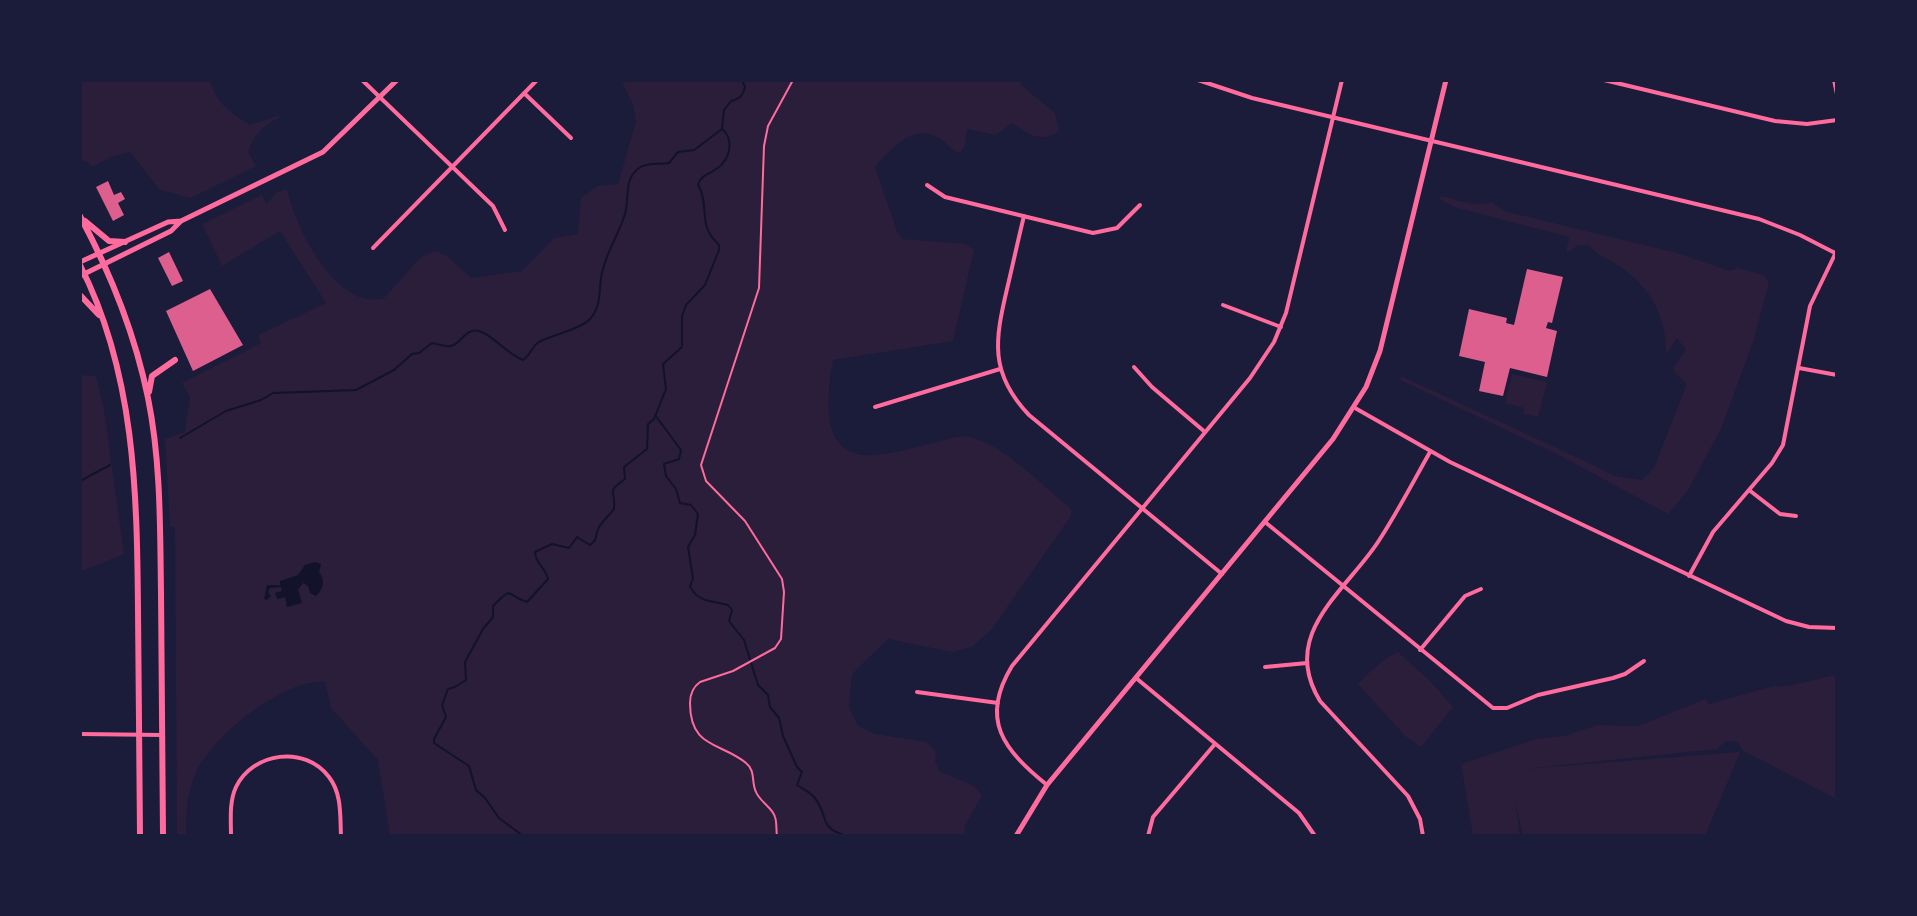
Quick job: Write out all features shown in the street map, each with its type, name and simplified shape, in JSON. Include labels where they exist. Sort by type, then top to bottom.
[{"type":"main road","points":[[80,217],[105,240],[125,242]]},
{"type":"main road","points":[[80,217],[104,264],[127,322],[148,400],[157,461],[163,836]]},
{"type":"main road","points":[[80,264],[102,319],[126,405],[136,474],[140,836]]},
{"type":"main road","points":[[80,295],[102,319]]},
{"type":"main road","points":[[148,400],[152,376],[175,360]]},
{"type":"street","points":[[362,80],[493,206],[505,230]]},
{"type":"street","points":[[82,275],[171,231],[181,221],[315,157],[337,141],[397,80]]},
{"type":"street","points":[[373,248],[537,80]]},
{"type":"street","points":[[1198,80],[1252,98],[1759,219],[1836,253],[1813,298],[1783,445],[1772,463],[1713,532],[1689,576]]},
{"type":"street","points":[[1047,785],[1016,760],[1006,745],[998,719],[1002,685],[1012,666],[1265,357],[1281,327],[1342,80]]},
{"type":"street","points":[[1016,836],[1047,785],[1333,439],[1355,408],[1380,351],[1446,80]]},
{"type":"street","points":[[1604,80],[1775,121],[1807,124],[1837,120]]},
{"type":"street","points":[[1834,80],[1837,94]]},
{"type":"street","points":[[524,93],[571,138]]},
{"type":"street","points":[[927,185],[945,197],[1099,233],[1121,225],[1140,205]]},
{"type":"street","points":[[1024,216],[997,330],[1000,369],[1012,395],[1029,415],[1222,574]]},
{"type":"street","points":[[80,264],[168,222],[181,221]]},
{"type":"street","points":[[1223,305],[1281,327]]},
{"type":"street","points":[[1134,367],[1152,387],[1205,432]]},
{"type":"street","points":[[1799,368],[1837,375]]},
{"type":"street","points":[[875,407],[1000,369]]},
{"type":"street","points":[[1355,408],[1431,451],[1796,625],[1837,628]]},
{"type":"street","points":[[1423,836],[1420,819],[1408,796],[1320,701],[1311,683],[1307,663],[1314,627],[1322,612],[1378,543],[1431,451]]},
{"type":"street","points":[[1749,490],[1780,514],[1796,516]]},
{"type":"street","points":[[1265,522],[1496,709],[1507,708],[1538,695],[1619,676],[1644,661]]},
{"type":"street","points":[[1420,650],[1465,596],[1481,589]]},
{"type":"street","points":[[1265,667],[1307,663]]},
{"type":"street","points":[[1136,678],[1299,813],[1315,836]]},
{"type":"street","points":[[917,692],[998,703]]},
{"type":"street","points":[[80,734],[162,735]]},
{"type":"street","points":[[1148,836],[1153,817],[1215,744]]},
{"type":"street","points":[[231,836],[233,795],[240,780],[268,759],[290,756],[312,762],[329,777],[340,801],[341,836]]},
{"type":"path","points":[[777,836],[775,816],[755,792],[754,776],[748,764],[713,747],[698,733],[691,718],[690,697],[695,685],[746,666],[775,648],[781,639],[782,579],[745,521],[706,481],[701,465],[759,288],[764,146],[768,126],[793,80]]},
{"type":"shaded area","points":[[80,80],[210,80],[220,101],[250,125],[280,115],[260,131],[250,146],[248,152],[256,166],[191,198],[160,190],[130,152],[92,167],[87,161],[80,160]]},
{"type":"shaded area","points":[[621,80],[1020,80],[1021,85],[1055,113],[1059,131],[1046,137],[1035,136],[1012,123],[996,135],[967,129],[964,148],[959,153],[939,138],[920,133],[903,140],[875,167],[902,239],[966,244],[974,250],[953,341],[833,360],[831,375],[830,422],[843,447],[856,454],[874,455],[957,437],[971,437],[1010,458],[1071,509],[1071,516],[992,629],[972,647],[952,652],[888,639],[852,674],[849,707],[858,726],[875,734],[927,742],[936,752],[939,771],[974,786],[982,796],[965,825],[964,836],[390,836],[378,760],[331,708],[325,682],[308,683],[270,700],[250,713],[216,744],[203,760],[192,783],[186,836],[177,836],[175,528],[170,526],[165,439],[185,432],[190,397],[182,383],[261,343],[258,335],[326,303],[280,231],[222,266],[202,224],[262,195],[266,204],[277,192],[287,189],[299,224],[321,263],[350,292],[367,299],[384,298],[421,257],[435,251],[446,255],[471,278],[522,271],[554,238],[578,234],[581,198],[597,186],[618,184],[636,122],[633,104]]},
{"type":"shaded area","points":[[1441,196],[1473,204],[1492,202],[1504,211],[1677,253],[1730,271],[1738,268],[1764,275],[1769,283],[1753,342],[1721,429],[1687,492],[1668,514],[1557,454],[1400,380],[1401,376],[1614,476],[1642,480],[1654,468],[1685,389],[1686,384],[1674,367],[1686,350],[1677,338],[1666,351],[1665,335],[1656,306],[1629,273],[1588,245],[1578,245],[1566,253],[1569,237],[1454,207],[1439,199]]},
{"type":"shaded area","points":[[1512,374],[1547,382],[1538,417],[1523,414],[1524,408],[1505,403]]},
{"type":"shaded area","points":[[80,375],[96,376],[104,410],[124,554],[80,572]]},
{"type":"shaded area","points":[[321,564],[319,572],[323,582],[316,596],[303,583],[298,590],[302,603],[287,607],[285,597],[277,599],[275,593],[282,591],[281,587],[270,588],[268,592],[271,596],[264,599],[267,585],[280,585],[280,581],[298,575],[305,565]]},
{"type":"shaded area","points":[[1398,652],[1453,707],[1421,747],[1405,736],[1358,684],[1377,665]]},
{"type":"shaded area","points":[[1837,675],[1837,799],[1743,751],[1738,742],[1726,741],[1717,749],[1524,769],[1740,752],[1705,836],[1523,836],[1515,800],[1520,836],[1473,836],[1461,764],[1536,739],[1565,736],[1597,725],[1638,726],[1705,699],[1709,704],[1774,686]]},
{"type":"building","points":[[108,181],[114,195],[121,192],[125,199],[118,203],[124,215],[113,221],[96,187]]},
{"type":"building","points":[[169,252],[183,281],[172,286],[158,258]]},
{"type":"building","points":[[1527,269],[1563,277],[1552,323],[1548,322],[1546,328],[1557,331],[1547,377],[1510,368],[1503,396],[1479,391],[1485,362],[1459,356],[1469,309],[1507,318],[1506,323],[1514,325]]},
{"type":"building","points":[[210,289],[243,345],[193,371],[166,311]]},
{"type":"waterway","points":[[523,836],[499,818],[476,790],[469,766],[434,743],[446,717],[442,705],[448,689],[466,680],[465,662],[493,617],[493,606],[507,593],[527,602],[548,579],[535,552],[552,544],[569,548],[577,537],[590,545],[593,543],[599,526],[614,509],[613,491],[625,479],[624,467],[647,449],[648,424],[654,419],[666,389],[663,364],[682,347],[682,316],[686,305],[705,285],[719,250],[719,245],[708,230],[698,184],[727,156],[730,146],[722,129],[724,110],[742,94],[745,87],[742,80]]},
{"type":"waterway","points":[[180,438],[226,411],[273,393],[356,390],[394,370],[412,354],[419,353],[432,343],[451,346],[474,330],[484,333],[523,360],[539,342],[580,326],[594,314],[603,270],[625,214],[629,183],[634,173],[646,165],[669,163],[678,152],[694,150],[722,129]]},
{"type":"waterway","points":[[655,415],[681,450],[679,459],[664,464],[666,476],[676,489],[680,503],[691,505],[698,514],[695,535],[688,547],[693,578],[690,587],[705,600],[728,605],[732,610],[729,621],[744,640],[758,685],[768,695],[770,707],[779,718],[783,736],[802,772],[797,785],[814,797],[831,829],[847,836]]},
{"type":"waterway","points":[[80,481],[110,465]]},
{"type":"waterway","points":[[858,836],[874,836]]}]
